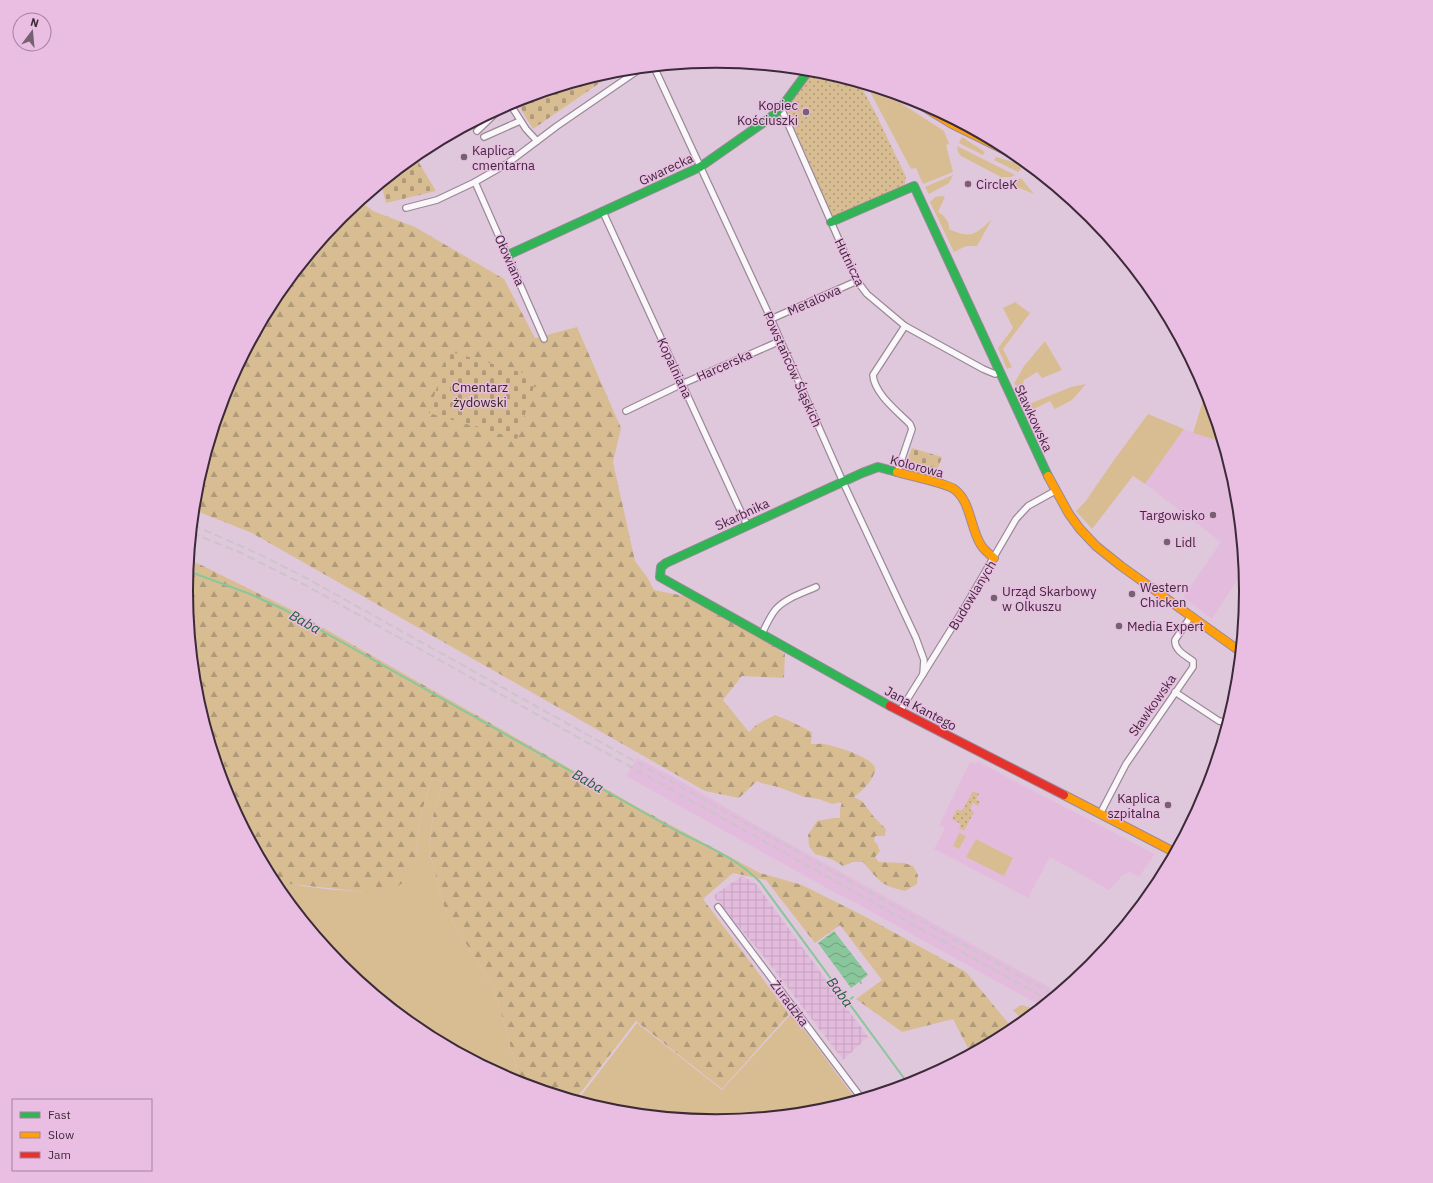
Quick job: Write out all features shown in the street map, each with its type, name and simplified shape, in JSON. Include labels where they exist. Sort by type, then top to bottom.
[{"type":"street","name":"Powstańców Śląskich","points":[[656,71],[771,319],[843,482],[921,651],[924,660],[923,674]]},
{"type":"street","points":[[406,208],[437,200],[475,182],[508,163],[537,140],[631,75]]},
{"type":"street","name":"Gwarecka","points":[[508,255],[700,167],[770,118],[780,108],[805,75]]},
{"type":"street","name":"Hutnicza","points":[[780,108],[857,281],[867,294],[905,326],[983,369],[995,374],[1000,372]]},
{"type":"street","points":[[513,109],[520,121],[537,140]]},
{"type":"street","points":[[477,131],[488,121]]},
{"type":"street","points":[[484,138],[520,121]]},
{"type":"street","name":"Ołowiana","points":[[475,182],[544,339]]},
{"type":"street","name":"Sławkowska","points":[[831,222],[914,186],[1055,491],[1069,514],[1080,529],[1096,546],[1121,566],[1237,649]]},
{"type":"street","name":"Kopalniana","points":[[603,212],[747,525]]},
{"type":"street","name":"Metalowa","points":[[771,319],[857,281]]},
{"type":"street","points":[[897,473],[912,429],[910,424],[877,390],[873,382],[873,375],[876,368],[905,326]]},
{"type":"street","name":"Harcerska","points":[[626,411],[682,384],[780,341]]},
{"type":"street","name":"Kolorowa","points":[[843,482],[878,468],[946,486],[954,490],[963,502],[983,550],[994,558]]},
{"type":"street","name":"Skarbnika","points":[[660,577],[661,567],[666,563],[843,482]]},
{"type":"street","name":"Budowlanych","points":[[900,711],[1021,512],[1028,506],[1055,491]]},
{"type":"street","name":"Jana Kantego","points":[[660,577],[900,711],[1172,850]]},
{"type":"street","points":[[762,634],[770,617],[776,609],[786,601],[816,587]]},
{"type":"street","name":"Sławkowska","points":[[1100,814],[1126,764],[1193,667],[1193,661],[1176,648],[1174,644],[1175,640],[1191,616]]},
{"type":"street","points":[[1175,692],[1219,721],[1223,721]]},
{"type":"street","name":"Żuradzka","points":[[718,907],[859,1095]]},
{"type":"shaded area","name":"Targowisko","points":[[1184,429],[1217,440],[1230,489],[1236,523],[1240,576],[1212,619],[1183,597],[1221,542],[1145,484]]},
{"type":"shaded area","points":[[637,758],[1055,990],[1038,1004],[626,776]]},
{"type":"shaded area","points":[[978,761],[1155,854],[1139,877],[1129,872],[1123,875],[1109,890],[1050,857],[1028,898],[934,849],[945,828],[939,825],[970,762],[976,764]]},
{"type":"shaded area","points":[[742,876],[756,884],[868,1037],[843,1060],[765,958],[713,896]]},
{"type":"green space","points":[[809,76],[862,89],[906,177],[905,184],[900,188],[833,216],[785,107]]},
{"type":"green space","points":[[603,81],[533,129],[519,107],[548,96]]},
{"type":"green space","points":[[870,91],[896,100],[944,131],[949,144],[946,145],[953,172],[923,184],[916,168],[911,169]]},
{"type":"green space","points":[[962,137],[985,152],[983,155],[959,143]]},
{"type":"green space","points":[[957,146],[1015,175],[1011,177],[1001,177],[961,156],[958,152]]},
{"type":"green space","points":[[996,157],[1017,163],[1020,166],[1021,169],[1018,172],[994,160]]},
{"type":"green space","points":[[418,162],[436,191],[386,203],[382,189]]},
{"type":"green space","points":[[953,175],[949,183],[929,194],[925,187]]},
{"type":"green space","points":[[1021,178],[1034,194],[1010,184]]},
{"type":"green space","points":[[935,197],[945,197],[938,212],[946,219],[949,224],[949,229],[962,234],[972,234],[981,229],[992,219],[977,246],[966,246],[954,252],[930,202]]},
{"type":"green space","points":[[364,204],[373,211],[415,227],[504,279],[535,338],[577,327],[621,428],[613,462],[635,561],[647,577],[654,590],[689,597],[755,633],[785,654],[784,678],[742,676],[723,700],[749,732],[756,725],[775,715],[812,732],[811,744],[824,744],[840,748],[862,757],[873,764],[875,772],[871,780],[854,797],[862,801],[874,817],[886,829],[885,836],[875,836],[874,841],[880,851],[875,857],[879,862],[904,863],[913,866],[918,875],[917,884],[905,891],[887,885],[881,881],[863,862],[853,862],[843,866],[831,859],[815,854],[809,846],[808,835],[817,821],[840,818],[842,802],[832,804],[819,799],[805,797],[757,781],[739,798],[705,791],[252,533],[199,512],[211,456],[221,423],[247,360],[281,301],[323,246]]},
{"type":"green space","points":[[1015,302],[1030,313],[1003,349],[1012,367],[1007,369],[998,348],[1013,328],[1003,308]]},
{"type":"green space","points":[[1045,341],[1062,370],[1042,378],[1037,372],[1024,380],[1023,384],[1017,387],[1014,383],[1024,366]]},
{"type":"green space","name":"Cmentarz żydowski","points":[[448,351],[537,377],[517,439],[429,413]]},
{"type":"green space","points":[[1086,384],[1072,400],[1055,409],[1050,401],[1028,412],[1018,391],[1024,391],[1029,404],[1071,387]]},
{"type":"green space","points":[[1203,400],[1217,440],[1193,433]]},
{"type":"green space","points":[[1148,414],[1184,429],[1145,484],[1133,476],[1092,529],[1076,511],[1085,502]]},
{"type":"green space","points":[[912,448],[942,457],[934,479],[903,470]]},
{"type":"green space","points":[[194,561],[290,609],[641,809],[760,873],[802,885],[864,916],[966,972],[1010,1025],[969,1050],[953,1019],[902,1032],[856,999],[882,980],[840,925],[815,943],[766,880],[733,873],[703,899],[789,1014],[722,1089],[636,1021],[578,1096],[519,1076],[494,988],[445,910],[429,850],[433,816],[443,781],[432,779],[420,817],[416,854],[408,879],[390,892],[364,892],[281,882],[247,823],[221,760],[211,727],[197,660],[194,626]]},
{"type":"green space","points":[[432,779],[443,781],[433,816],[429,850],[445,910],[494,988],[519,1076],[485,1061],[455,1045],[398,1007],[371,985],[346,962],[323,937],[281,882],[301,886],[331,889],[390,892],[416,854],[420,817]]},
{"type":"green space","points":[[973,791],[979,794],[976,799],[980,802],[978,806],[973,803],[970,809],[974,812],[964,831],[959,828],[961,824],[952,819],[957,809],[962,811]]},
{"type":"green space","points":[[959,833],[966,836],[959,849],[953,846]]},
{"type":"green space","points":[[976,839],[1013,858],[1004,876],[966,857]]},
{"type":"green space","points":[[1022,1005],[1033,1008],[1020,1018],[1013,1010]]},
{"type":"green space","points":[[791,1014],[854,1096],[785,1111],[716,1115],[648,1111],[580,1097],[637,1023],[722,1090]]},
{"type":"water","points":[[834,931],[868,975],[851,988],[818,943]]},
{"type":"waterway","name":"Baba","points":[[194,573],[250,594],[285,610],[675,830],[731,859],[751,873],[760,882],[905,1080]]},
{"type":"waterway","name":"Baba","points":[[848,1001],[853,997]]},
{"type":"railway","points":[[197,527],[259,554],[308,579],[1052,994]]},
{"type":"railway","points":[[196,535],[239,552],[305,585],[1045,998]]},
{"type":"traffic: fast","points":[[508,255],[700,167],[770,118],[781,108],[805,76]]},
{"type":"traffic: fast","points":[[831,222],[914,186],[1048,476]]},
{"type":"traffic: fast","points":[[890,706],[660,577],[661,567],[666,563],[862,473],[878,467],[897,472]]},
{"type":"traffic: slow","points":[[897,472],[950,487],[960,494],[964,500],[977,538],[985,550],[994,558]]},
{"type":"traffic: slow","points":[[1048,476],[1069,514],[1080,529],[1096,546],[1121,566],[1237,649]]},
{"type":"traffic: slow","points":[[1064,795],[1171,851]]},
{"type":"traffic: jam","points":[[890,706],[1064,795]]},
{"type":"place","name":"Kopiec Kościuszki","points":[[806,112]]},
{"type":"place","name":"Kaplica cmentarna","points":[[464,157]]},
{"type":"place","name":"CircleK","points":[[968,184]]},
{"type":"place","name":"Targowisko","points":[[1213,515]]},
{"type":"place","name":"Lidl","points":[[1167,542]]},
{"type":"place","name":"Western Chicken","points":[[1132,594]]},
{"type":"place","name":"Urząd Skarbowy w Olkuszu","points":[[994,598]]},
{"type":"place","name":"Media Expert","points":[[1119,626]]},
{"type":"place","name":"Kaplica szpitalna","points":[[1168,805]]}]
